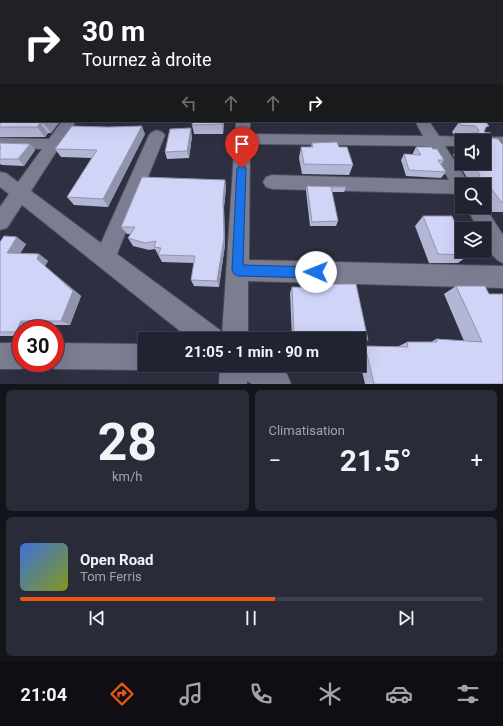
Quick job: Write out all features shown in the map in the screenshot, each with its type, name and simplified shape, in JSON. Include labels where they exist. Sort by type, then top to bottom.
[{"type":"street","points":[[0,222],[68,122]]},
{"type":"street","points":[[423,122],[457,178]]},
{"type":"street","points":[[235,332],[243,130],[455,142]]},
{"type":"street","points":[[105,258],[157,135]]},
{"type":"street","points":[[491,142],[503,142]]},
{"type":"street","points":[[0,143],[53,144]]},
{"type":"street","points":[[0,178],[202,332]]},
{"type":"street","points":[[272,182],[455,186]]},
{"type":"street","points":[[479,214],[503,253]]},
{"type":"street","points":[[238,270],[503,278]]},
{"type":"street","points":[[64,356],[138,357]]},
{"type":"street","points":[[233,384],[234,372]]},
{"type":"street","points":[[258,372],[276,384]]},
{"type":"building","points":[[0,122],[44,122],[40,123],[37,127],[0,127]]},
{"type":"building","points":[[193,122],[222,122],[222,124],[192,125]]},
{"type":"building","points":[[459,122],[486,122],[489,126],[486,127],[484,132],[491,134],[471,134],[478,133],[479,130],[475,126],[461,125]]},
{"type":"building","points":[[72,126],[142,126],[103,199],[67,197],[97,150],[55,149]]},
{"type":"building","points":[[191,128],[187,151],[165,152],[170,129]]},
{"type":"building","points":[[491,138],[498,139],[503,144],[503,202],[501,202],[491,188],[491,178],[480,178],[480,175],[477,170],[491,170]]},
{"type":"building","points":[[337,142],[339,147],[347,147],[353,165],[304,164],[301,147],[313,147],[312,143]]},
{"type":"building","points":[[0,143],[30,144],[18,159],[0,159]]},
{"type":"building","points":[[416,147],[431,147],[433,149],[437,149],[444,160],[438,160],[446,172],[409,170],[404,154],[421,155]]},
{"type":"building","points":[[142,177],[225,180],[223,199],[224,238],[217,281],[191,280],[195,256],[158,255],[161,248],[154,247],[156,241],[145,243],[128,238],[135,227],[121,227]]},
{"type":"building","points":[[307,186],[346,187],[331,187],[338,221],[312,222]]},
{"type":"building","points":[[423,216],[452,216],[455,223],[455,255],[438,254]]},
{"type":"building","points":[[4,236],[17,237],[7,253],[39,254],[37,259],[73,291],[61,320],[12,320],[12,332],[0,332],[0,242]]},
{"type":"building","points":[[323,284],[356,284],[368,340],[366,340],[366,332],[294,332],[292,287],[324,288]]},
{"type":"building","points":[[456,286],[485,286],[489,294],[503,294],[503,384],[374,384],[366,350],[366,346],[408,347],[407,342],[437,342],[436,339],[482,342]]},
{"type":"route","points":[[242,168],[238,270],[316,272]]}]
